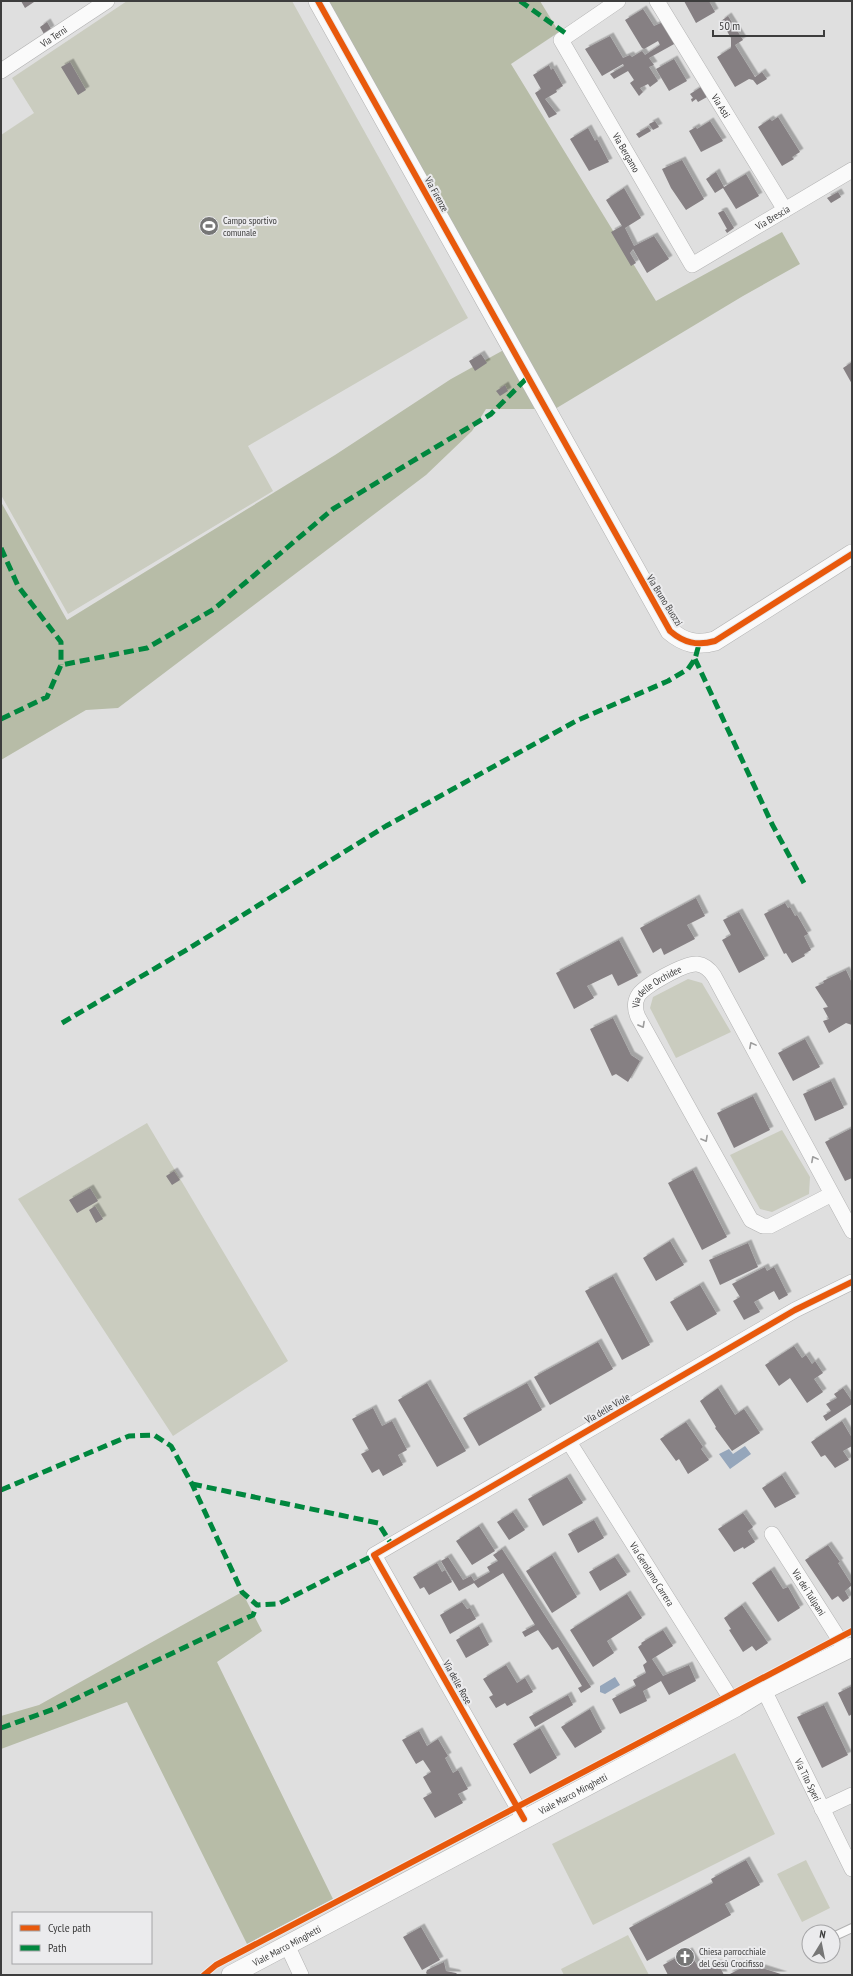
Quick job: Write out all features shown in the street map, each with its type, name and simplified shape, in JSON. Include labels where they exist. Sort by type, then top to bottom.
[{"type":"street","name":"Via Terni","points":[[1,71],[107,1]]},
{"type":"street","name":"Via Firenze","points":[[318,1],[538,396]]},
{"type":"street","name":"Via Bergamo","points":[[618,1],[561,40],[692,265]]},
{"type":"street","name":"Via Asti","points":[[657,1],[785,210]]},
{"type":"street","name":"Via Brescia","points":[[692,265],[852,170]]},
{"type":"street","name":"Via Bruno Buozzi","points":[[538,396],[670,631],[683,640],[699,644],[722,638],[852,554]]},
{"type":"street","name":"Via delle Orchidee","points":[[832,1194],[770,1226],[763,1226],[751,1220],[638,1017],[635,1004],[641,991],[690,964],[704,966],[710,970],[832,1194],[852,1231]]},
{"type":"street","name":"Via delle Viole","points":[[374,1555],[795,1310],[852,1282]]},
{"type":"street","name":"Via Gerolamo Carrera","points":[[569,1442],[736,1707]]},
{"type":"street","name":"Via dei Tulipani","points":[[772,1534],[849,1649]]},
{"type":"street","name":"Via delle Rose","points":[[374,1555],[524,1819]]},
{"type":"street","name":"Viale Marco Minghetti","points":[[231,1975],[736,1707],[764,1690],[849,1649]]},
{"type":"street","name":"Via Tito Speri","points":[[764,1690],[852,1869]]},
{"type":"street","points":[[822,1809],[852,1795]]},
{"type":"street","points":[[287,1944],[301,1975]]},
{"type":"lane","points":[[841,1934],[852,1928]]},
{"type":"shaded area","name":"Campo sportivo comunale","points":[[127,1],[292,1],[468,318],[248,446],[273,491],[68,614],[1,495],[1,135],[34,113],[12,78]]},
{"type":"shaded area","points":[[688,979],[702,983],[731,1032],[676,1058],[650,1008],[653,997]]},
{"type":"shaded area","points":[[147,1123],[288,1361],[173,1436],[18,1199]]},
{"type":"shaded area","points":[[782,1130],[810,1177],[809,1194],[772,1212],[760,1209],[730,1155]]},
{"type":"shaded area","points":[[735,1753],[775,1834],[593,1925],[552,1844]]},
{"type":"shaded area","points":[[806,1860],[830,1908],[802,1922],[777,1874]]},
{"type":"shaded area","points":[[628,1935],[649,1975],[564,1975],[561,1969]]},
{"type":"green space","points":[[326,1],[540,1],[559,32],[511,64],[656,301],[782,232],[800,264],[743,296],[555,409],[486,409],[472,431],[426,475],[118,708],[86,710],[1,760],[1,502],[67,620],[335,455],[451,379],[518,342]]},
{"type":"green space","points":[[242,1592],[262,1631],[217,1662],[333,1899],[247,1944],[127,1702],[1,1749],[1,1716],[39,1705]]},
{"type":"water","points":[[745,1446],[751,1454],[730,1469],[719,1454],[729,1449],[733,1454]]},
{"type":"water","points":[[615,1677],[620,1685],[605,1694],[600,1692],[600,1686]]},
{"type":"building","points":[[21,1],[33,1],[34,2],[25,8]]},
{"type":"building","points":[[684,1],[709,1],[715,12],[696,23]]},
{"type":"building","points":[[643,9],[654,26],[663,22],[676,43],[649,58],[654,65],[649,67],[658,81],[650,87],[648,84],[640,88],[643,92],[639,96],[630,83],[634,80],[628,71],[614,79],[610,74],[624,66],[623,64],[602,76],[585,49],[610,36],[623,58],[630,55],[632,57],[642,51],[645,55],[660,45],[658,41],[644,49],[642,48],[625,20]]},
{"type":"building","points":[[728,16],[743,40],[735,45],[755,77],[762,72],[767,79],[757,85],[753,80],[749,79],[735,87],[717,57],[731,48],[731,38],[721,21]]},
{"type":"building","points":[[47,22],[51,29],[44,34],[40,27]]},
{"type":"building","points":[[674,59],[687,81],[669,91],[656,69]]},
{"type":"building","points":[[70,62],[86,90],[78,95],[61,67]]},
{"type":"building","points":[[549,65],[551,70],[553,68],[563,86],[556,90],[557,92],[545,99],[557,114],[549,118],[535,93],[541,89],[533,75]]},
{"type":"building","points":[[701,87],[707,97],[698,102],[696,99],[692,102],[691,99],[693,98],[690,94]]},
{"type":"building","points":[[778,117],[800,152],[792,157],[794,159],[782,166],[758,127],[770,119],[772,121]]},
{"type":"building","points":[[655,121],[659,127],[653,130],[649,124]]},
{"type":"building","points":[[710,121],[723,141],[701,152],[689,131],[696,127],[697,129]]},
{"type":"building","points":[[648,127],[651,131],[639,138],[636,134]]},
{"type":"building","points":[[588,128],[595,141],[597,139],[609,162],[589,171],[570,139]]},
{"type":"building","points":[[682,160],[704,199],[686,210],[671,188],[662,169]]},
{"type":"building","points":[[716,172],[724,187],[746,174],[759,196],[736,209],[723,188],[715,193],[706,179]]},
{"type":"building","points":[[624,188],[641,218],[625,228],[634,246],[654,236],[669,259],[647,273],[633,249],[630,253],[636,263],[631,266],[611,232],[622,226],[606,200]]},
{"type":"building","points":[[838,192],[841,197],[831,203],[827,198]]},
{"type":"building","points":[[724,211],[734,228],[727,233],[725,230],[727,229],[718,213]]},
{"type":"building","points":[[481,354],[487,363],[475,371],[469,361]]},
{"type":"building","points":[[852,362],[852,384],[843,368]]},
{"type":"building","points":[[505,385],[508,391],[500,396],[496,391]]},
{"type":"building","points":[[696,898],[705,916],[687,925],[695,939],[664,955],[661,948],[653,953],[640,928]]},
{"type":"building","points":[[785,903],[788,908],[790,907],[795,916],[797,915],[808,934],[804,936],[811,950],[804,954],[805,956],[792,963],[786,953],[784,954],[764,914]]},
{"type":"building","points":[[739,912],[765,959],[739,973],[722,940],[731,935],[723,920]]},
{"type":"building","points":[[619,940],[638,976],[618,986],[612,974],[587,986],[594,998],[574,1009],[556,973]]},
{"type":"building","points":[[846,970],[852,983],[852,1025],[846,1023],[829,1033],[823,1021],[829,1019],[823,1008],[828,1007],[815,987],[824,983],[823,981]]},
{"type":"building","points":[[613,1018],[631,1055],[640,1061],[628,1082],[616,1074],[612,1076],[590,1029]]},
{"type":"building","points":[[805,1039],[820,1067],[793,1081],[778,1053]]},
{"type":"building","points":[[831,1081],[844,1108],[815,1121],[803,1094]]},
{"type":"building","points":[[753,1096],[770,1130],[734,1148],[717,1113]]},
{"type":"building","points":[[852,1128],[852,1178],[845,1181],[825,1142]]},
{"type":"building","points":[[693,1170],[727,1237],[702,1250],[668,1183]]},
{"type":"building","points":[[174,1171],[180,1180],[172,1185],[166,1176]]},
{"type":"building","points":[[90,1188],[98,1201],[77,1213],[69,1200]]},
{"type":"building","points":[[95,1206],[103,1219],[96,1223],[89,1210]]},
{"type":"building","points":[[670,1241],[684,1265],[656,1281],[643,1258]]},
{"type":"building","points":[[748,1243],[758,1267],[720,1285],[709,1260]]},
{"type":"building","points":[[765,1267],[767,1271],[774,1267],[788,1295],[779,1300],[774,1291],[754,1302],[760,1312],[744,1320],[733,1301],[740,1297],[732,1284]]},
{"type":"building","points":[[613,1276],[650,1345],[622,1360],[585,1291]]},
{"type":"building","points":[[700,1285],[717,1314],[687,1331],[670,1302]]},
{"type":"building","points":[[598,1342],[613,1369],[550,1405],[534,1377]]},
{"type":"building","points":[[794,1346],[802,1358],[806,1355],[812,1364],[815,1361],[823,1373],[814,1379],[823,1392],[807,1403],[790,1378],[779,1386],[765,1365]]},
{"type":"building","points":[[427,1383],[466,1451],[437,1467],[398,1400]]},
{"type":"building","points":[[527,1383],[542,1410],[479,1446],[463,1418]]},
{"type":"building","points":[[718,1388],[735,1415],[744,1409],[760,1433],[732,1451],[715,1428],[716,1427],[700,1401]]},
{"type":"building","points":[[843,1388],[852,1401],[852,1404],[826,1421],[823,1416],[831,1411],[826,1404],[837,1398],[834,1394]]},
{"type":"building","points":[[373,1408],[382,1426],[392,1421],[407,1450],[398,1455],[403,1465],[383,1476],[379,1469],[372,1473],[361,1454],[369,1450],[352,1419]]},
{"type":"building","points":[[842,1421],[852,1438],[852,1446],[843,1451],[849,1460],[835,1468],[825,1455],[821,1457],[811,1442]]},
{"type":"building","points":[[686,1422],[703,1447],[701,1449],[709,1460],[688,1474],[679,1459],[676,1461],[660,1439]]},
{"type":"building","points":[[782,1475],[796,1497],[775,1508],[762,1488]]},
{"type":"building","points":[[567,1477],[583,1503],[543,1526],[528,1499]]},
{"type":"building","points":[[513,1512],[525,1530],[509,1540],[497,1522]]},
{"type":"building","points":[[743,1513],[753,1527],[748,1531],[755,1542],[744,1549],[743,1547],[734,1552],[718,1529]]},
{"type":"building","points":[[594,1520],[604,1538],[578,1553],[568,1534]]},
{"type":"building","points":[[479,1526],[495,1551],[472,1565],[456,1541]]},
{"type":"building","points":[[828,1545],[840,1562],[838,1563],[852,1585],[845,1591],[849,1598],[843,1602],[838,1596],[832,1600],[805,1560]]},
{"type":"building","points":[[502,1549],[591,1687],[581,1693],[578,1688],[582,1686],[558,1647],[552,1650],[538,1630],[525,1637],[522,1632],[535,1625],[503,1573],[478,1588],[474,1583],[459,1591],[441,1561],[448,1557],[463,1580],[471,1576],[474,1581],[490,1572],[487,1567],[498,1561],[493,1555]]},
{"type":"building","points":[[552,1555],[577,1597],[552,1613],[526,1571]]},
{"type":"building","points":[[615,1557],[627,1575],[600,1591],[589,1572]]},
{"type":"building","points":[[437,1563],[442,1572],[445,1570],[452,1582],[429,1595],[424,1587],[420,1589],[413,1577]]},
{"type":"building","points":[[771,1570],[783,1589],[788,1587],[800,1608],[778,1622],[752,1583]]},
{"type":"building","points":[[627,1594],[642,1618],[607,1641],[614,1653],[593,1667],[570,1630]]},
{"type":"building","points":[[462,1602],[467,1609],[470,1608],[476,1619],[450,1634],[440,1615]]},
{"type":"building","points":[[742,1605],[768,1643],[756,1651],[752,1646],[743,1652],[729,1630],[731,1629],[724,1618]]},
{"type":"building","points":[[479,1626],[489,1645],[466,1658],[456,1640]]},
{"type":"building","points":[[663,1630],[673,1646],[652,1659],[663,1676],[689,1665],[696,1681],[669,1695],[661,1681],[643,1691],[647,1701],[620,1714],[612,1699],[636,1686],[633,1680],[646,1673],[643,1665],[647,1662],[638,1647],[642,1644],[641,1643]]},
{"type":"building","points":[[506,1665],[517,1683],[525,1678],[533,1692],[507,1706],[505,1703],[496,1708],[489,1697],[493,1695],[483,1679]]},
{"type":"building","points":[[852,1686],[852,1714],[849,1716],[838,1693]]},
{"type":"building","points":[[568,1695],[573,1705],[535,1727],[529,1717]]},
{"type":"building","points":[[824,1705],[848,1755],[822,1768],[797,1717]]},
{"type":"building","points":[[590,1709],[602,1732],[575,1748],[561,1727]]},
{"type":"building","points":[[540,1728],[557,1758],[530,1774],[513,1744]]},
{"type":"building","points":[[419,1731],[427,1746],[438,1739],[448,1756],[445,1758],[453,1773],[458,1770],[468,1789],[458,1794],[463,1803],[435,1818],[423,1798],[432,1793],[423,1777],[431,1772],[423,1760],[416,1764],[402,1740]]},
{"type":"building","points":[[746,1860],[760,1885],[725,1904],[731,1915],[647,1961],[629,1928],[713,1883],[711,1879]]},
{"type":"building","points":[[421,1927],[440,1960],[422,1970],[403,1937]]},
{"type":"building","name":"Chiesa parrocchiale del Gesù Crocifisso","points":[[689,1951],[700,1970],[718,1963],[724,1975],[668,1975],[663,1965]]},
{"type":"building","points":[[444,1962],[446,1971],[456,1973],[458,1975],[428,1975],[426,1973],[427,1970]]},
{"type":"building","name":"Chiesa parrocchiale del Gesù Crocifisso","points":[[749,1964],[784,1975],[728,1975]]},
{"type":"marked path","points":[[520,1],[568,35]]},
{"type":"marked path","points":[[1,719],[47,697],[61,665],[147,648],[214,609],[333,509],[491,414],[528,377]]},
{"type":"marked path","points":[[1,548],[18,586],[61,642],[61,665]]},
{"type":"marked path","points":[[62,1023],[188,949],[386,826],[576,721],[668,681],[688,669],[695,659],[699,644]]},
{"type":"marked path","points":[[695,659],[772,824],[804,883]]},
{"type":"marked path","points":[[1,1490],[129,1436],[154,1435],[171,1446],[192,1484],[242,1592],[257,1605],[278,1604],[374,1555]]},
{"type":"marked path","points":[[192,1484],[378,1523],[392,1545]]},
{"type":"marked path","points":[[1,1728],[54,1709],[253,1615],[257,1605]]},
{"type":"cycle path","points":[[318,1],[670,631],[686,641],[697,643],[715,641],[852,554]]},
{"type":"cycle path","points":[[524,1819],[374,1555],[795,1310],[852,1282]]},
{"type":"cycle path","points":[[204,1975],[216,1965],[852,1631]]},
{"type":"place","name":"Campo sportivo comunale","points":[[209,226]]},
{"type":"place","name":"Chiesa parrocchiale del Gesù Crocifisso","points":[[685,1957]]}]
